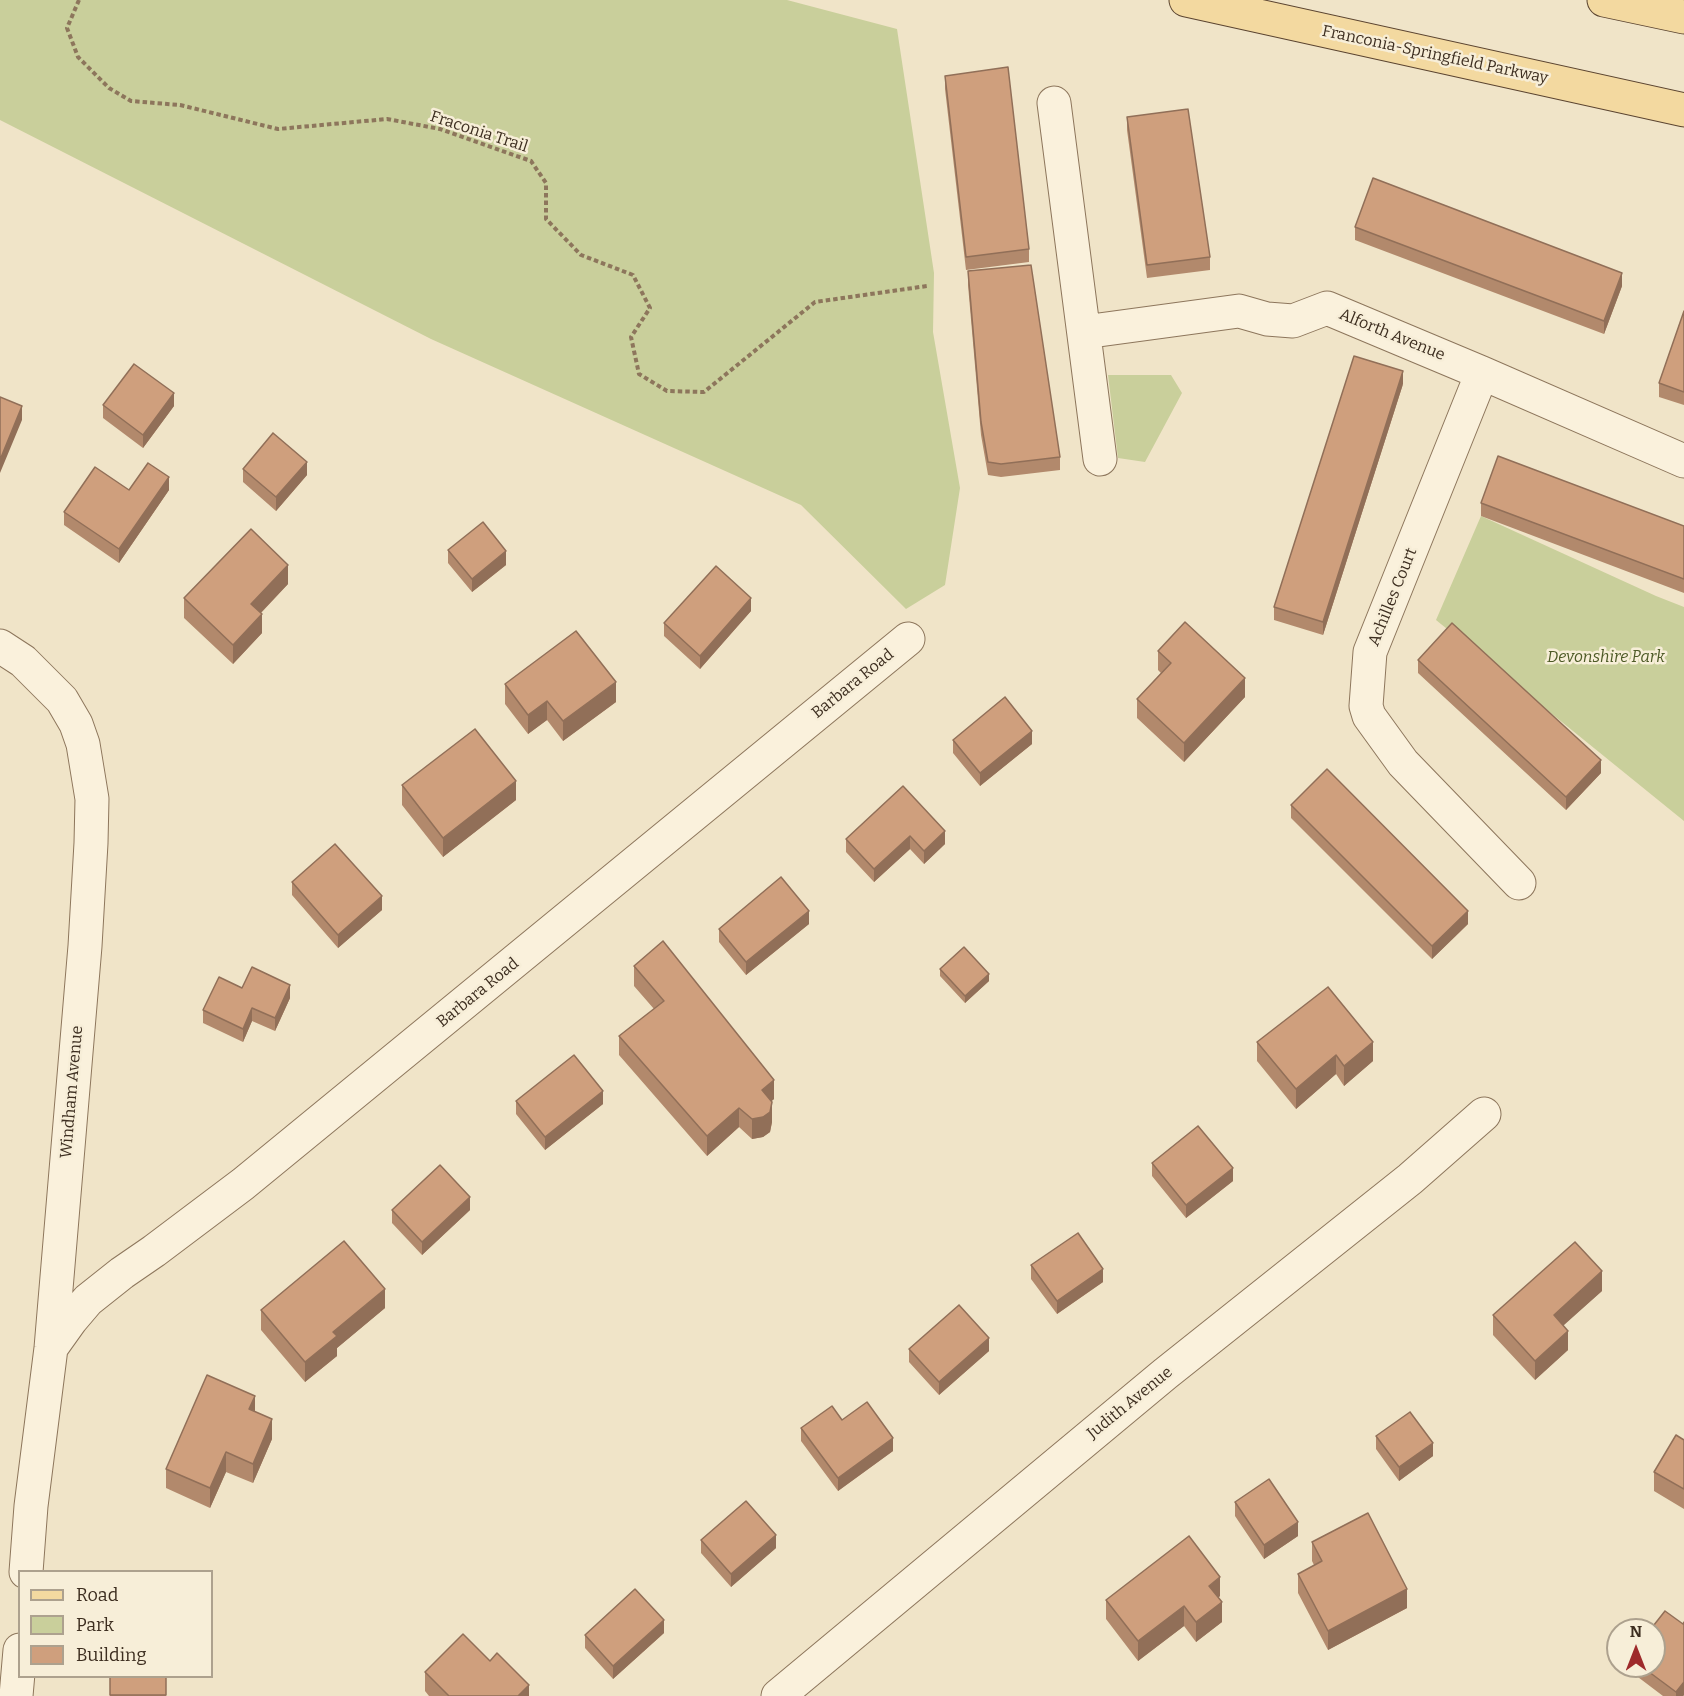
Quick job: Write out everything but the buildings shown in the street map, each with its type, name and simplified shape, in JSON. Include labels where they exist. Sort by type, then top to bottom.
[{"type":"main road","name":"Franconia-Springfield Parkway","points":[[1186,0],[1684,110]]},
{"type":"main road","points":[[1604,0],[1684,17]]},
{"type":"street","points":[[1054,103],[1100,459]]},
{"type":"street","name":"Alforth Avenue","points":[[1083,332],[1239,311],[1267,319],[1293,321],[1327,308],[1684,461]]},
{"type":"street","name":"Achilles Court","points":[[1482,373],[1370,652],[1366,705],[1369,716],[1403,763],[1519,883]]},
{"type":"street","name":"Barbara Road","points":[[51,1348],[88,1300],[243,1184],[908,639]]},
{"type":"street","name":"Windham Avenue","points":[[0,646],[23,661],[62,699],[76,724],[83,744],[92,799],[85,946],[51,1348],[31,1506],[26,1570]]},
{"type":"street","name":"Judith Avenue","points":[[778,1696],[1147,1389],[1410,1179],[1484,1114]]},
{"type":"street","points":[[16,1696],[18,1673]]},
{"type":"path","name":"Fraconia Trail","points":[[79,0],[67,28],[78,57],[109,88],[131,101],[180,105],[278,129],[387,119],[440,129],[531,161],[546,183],[546,219],[581,255],[633,275],[650,308],[631,337],[639,374],[667,391],[704,392],[815,302],[927,286]]},
{"type":"green space","points":[[0,0],[787,0],[897,29],[934,273],[933,332],[960,488],[945,585],[906,609],[801,505],[431,339],[0,120]]},
{"type":"green space","points":[[1108,375],[1171,375],[1182,393],[1145,462],[1118,458]]},
{"type":"green space","name":"Devonshire Park","points":[[1481,516],[1684,607],[1684,821],[1436,620]]}]
